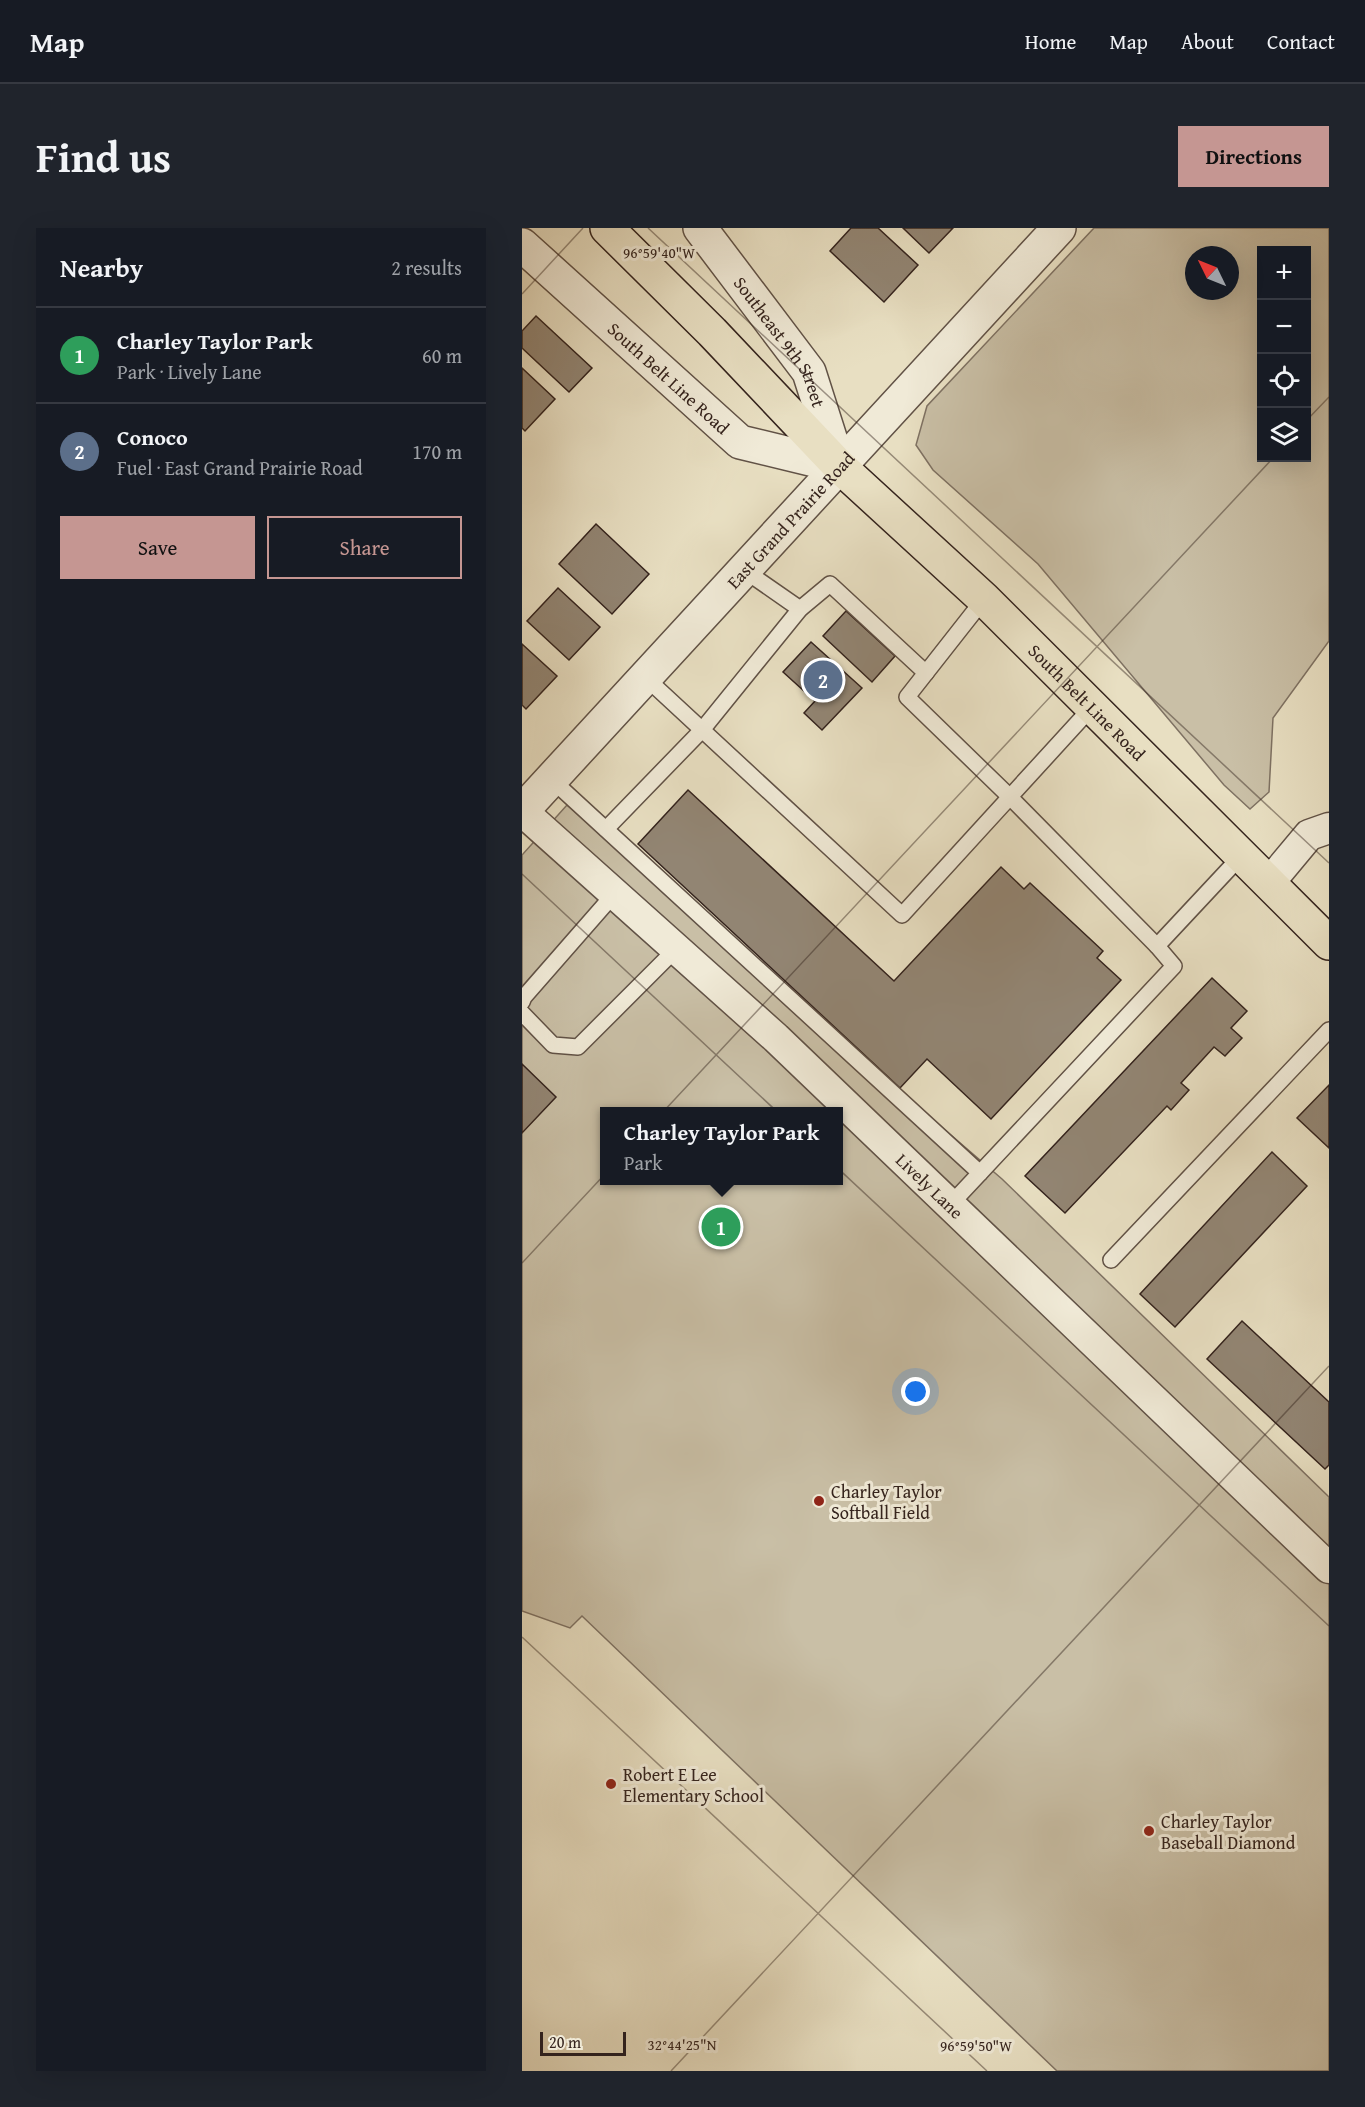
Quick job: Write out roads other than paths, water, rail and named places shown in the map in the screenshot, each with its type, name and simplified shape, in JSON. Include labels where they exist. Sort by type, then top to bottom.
[{"type":"main road","name":"South Belt Line Road","points":[[607,228],[712,332],[839,466],[984,599],[1329,943]]},
{"type":"street","name":"Southeast 9th Street","points":[[700,228],[809,372],[839,466]]},
{"type":"street","name":"East Grand Prairie Road","points":[[522,811],[1059,228]]},
{"type":"street","name":"South Belt Line Road","points":[[523,248],[740,442],[839,466]]},
{"type":"street","name":"Lively Lane","points":[[522,811],[776,1038],[1329,1568]]},
{"type":"street","points":[[1269,883],[1309,835],[1329,828]]},
{"type":"lane","points":[[744,570],[800,609]]},
{"type":"lane","points":[[606,829],[702,730],[800,609],[830,584],[926,673]]},
{"type":"lane","points":[[950,1205],[1174,966],[1010,797],[906,697],[984,599]]},
{"type":"lane","points":[[645,677],[902,915],[1092,707]]},
{"type":"lane","points":[[551,779],[980,1173]]},
{"type":"lane","points":[[1157,946],[1242,855]]},
{"type":"lane","points":[[522,1002],[615,893]]},
{"type":"lane","points":[[522,1013],[554,1045],[578,1047],[676,948]]},
{"type":"lane","points":[[1111,1260],[1329,1030]]},
{"type":"place","name":"Conoco","points":[[823,680]]},
{"type":"place","name":"Charley Taylor Park","points":[[721,1227]]},
{"type":"place","name":"Charley Taylor Softball Field","points":[[819,1501]]},
{"type":"place","name":"Robert E Lee Elementary School","points":[[611,1784]]},
{"type":"place","name":"Charley Taylor Baseball Diamond","points":[[1149,1831]]}]
